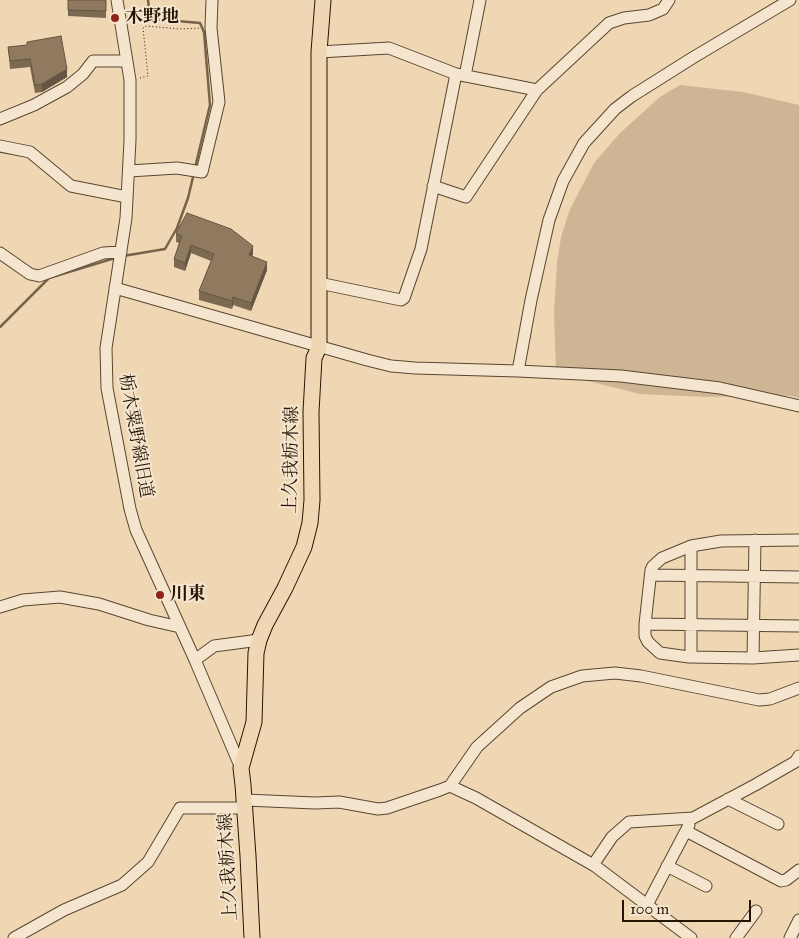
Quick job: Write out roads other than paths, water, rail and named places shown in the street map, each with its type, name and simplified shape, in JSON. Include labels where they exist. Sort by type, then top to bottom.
[{"type":"main road","name":"上久我栃木線","points":[[252,938],[245,804],[240,768],[254,722],[255,668],[259,640],[304,546],[310,523],[312,500],[312,387],[314,358],[319,347],[319,52],[323,0]]},
{"type":"street","name":"栃木粟野線旧道","points":[[117,0],[130,80],[129,171],[121,252],[105,355],[111,416],[136,530],[196,660],[240,768]]},
{"type":"street","points":[[129,171],[176,168],[202,172],[219,102],[211,28],[212,0]]},
{"type":"street","points":[[320,283],[401,300],[404,298],[421,250],[433,186],[480,0]]},
{"type":"street","points":[[433,186],[466,197],[537,90],[609,22],[649,15],[663,9],[669,0]]},
{"type":"street","points":[[518,371],[531,300],[549,220],[563,181],[584,143],[615,109],[632,96],[790,0]]},
{"type":"street","points":[[319,52],[389,48],[460,75],[537,90]]},
{"type":"street","points":[[0,119],[34,105],[67,88],[83,74],[93,61],[127,61]]},
{"type":"street","points":[[0,146],[30,152],[71,186],[128,196]]},
{"type":"street","points":[[0,254],[30,274],[39,276],[103,253],[121,252]]},
{"type":"street","points":[[115,288],[391,366],[621,376],[720,388],[799,406]]},
{"type":"street","points":[[753,658],[755,540]]},
{"type":"street","points":[[799,540],[721,542],[691,546],[662,558],[653,566],[644,624],[645,636],[654,649],[660,653],[753,658],[799,655]]},
{"type":"street","points":[[691,546],[691,656]]},
{"type":"street","points":[[651,575],[799,577]]},
{"type":"street","points":[[0,607],[23,600],[60,597],[99,604],[149,620],[180,627]]},
{"type":"street","points":[[644,624],[799,626]]},
{"type":"street","points":[[196,660],[214,646],[259,640]]},
{"type":"street","points":[[14,938],[64,910],[122,884],[148,862],[180,808],[245,804],[339,802],[378,809],[398,805],[450,786],[477,746],[520,708],[551,687],[582,676],[615,673],[641,676],[759,700],[799,688]]},
{"type":"street","points":[[593,865],[612,837],[629,822],[693,818],[794,762],[799,756]]},
{"type":"street","points":[[450,786],[476,798],[593,865],[691,938]]},
{"type":"street","points":[[728,799],[730,802],[778,824]]},
{"type":"street","points":[[646,905],[693,818]]},
{"type":"street","points":[[686,831],[781,881],[786,880],[799,870]]},
{"type":"street","points":[[667,866],[706,886]]},
{"type":"street","points":[[736,938],[756,911]]},
{"type":"street","points":[[790,938],[799,920]]},
{"type":"waterway","points":[[148,0],[154,19],[200,23],[204,32],[210,105],[195,168]]},
{"type":"waterway","points":[[123,256],[165,249],[177,228],[188,198],[194,173]]},
{"type":"waterway","points":[[0,327],[49,278],[115,258]]},
{"type":"place","name":"木野地","points":[[115,18]]},
{"type":"place","name":"川東","points":[[160,595]]}]
